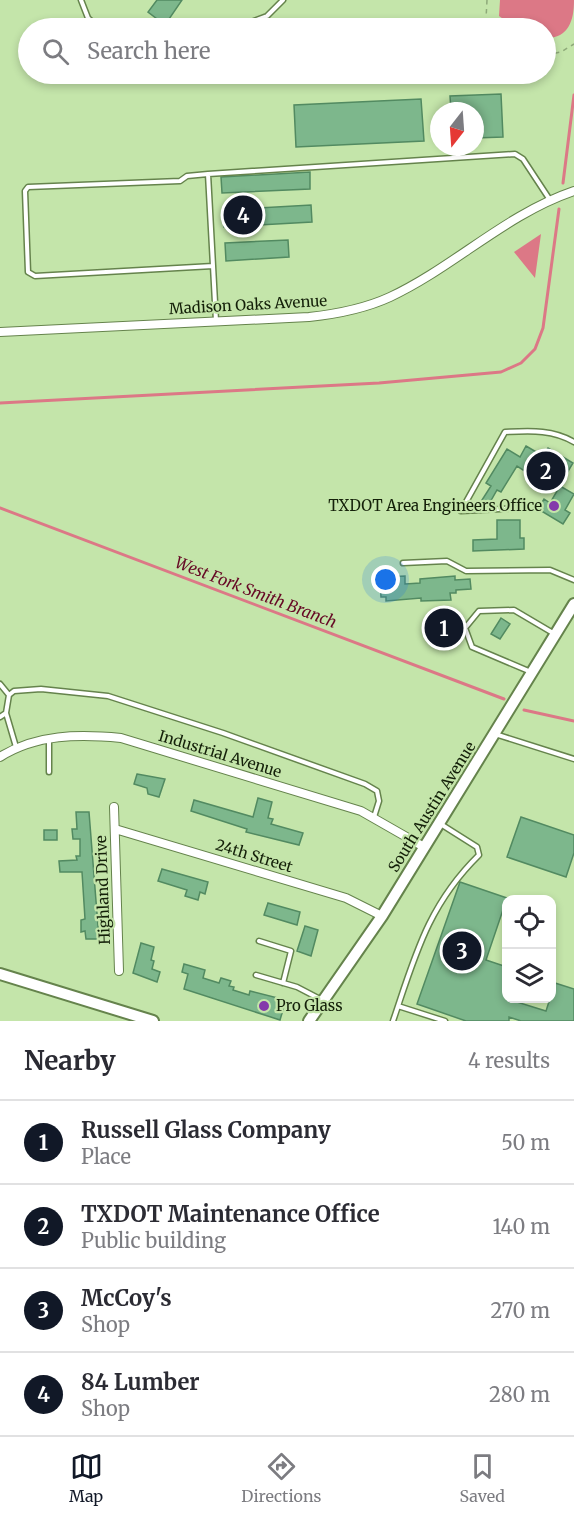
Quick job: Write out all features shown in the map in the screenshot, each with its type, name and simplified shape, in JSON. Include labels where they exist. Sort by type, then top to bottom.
[{"type":"main road","name":"South Austin Avenue","points":[[309,1021],[382,916],[574,604]]},
{"type":"main road","points":[[0,974],[153,1021]]},
{"type":"street","name":"Madison Oaks Avenue","points":[[0,332],[320,316],[370,304],[407,288],[550,200],[574,190]]},
{"type":"street","name":"Industrial Avenue","points":[[0,757],[16,747],[49,738],[90,735],[121,738],[361,811],[424,847]]},
{"type":"street","name":"Highland Drive","points":[[114,807],[119,971]]},
{"type":"street","name":"24th Street","points":[[115,829],[346,898],[382,916]]},
{"type":"lane","points":[[81,0],[88,18]]},
{"type":"lane","points":[[262,18],[267,16],[283,0]]},
{"type":"lane","points":[[213,266],[35,276],[28,272],[25,191],[28,187],[180,181],[187,176],[208,174],[515,154],[523,159],[550,200]]},
{"type":"lane","points":[[208,174],[216,321]]},
{"type":"lane","points":[[518,508],[461,511],[505,432],[535,431],[556,434],[574,442]]},
{"type":"lane","points":[[403,563],[447,561],[466,571],[550,570],[574,580]]},
{"type":"lane","points":[[532,672],[472,647],[465,628],[479,610],[514,610],[555,634]]},
{"type":"lane","points":[[0,684],[9,695]]},
{"type":"lane","points":[[16,747],[6,713],[9,695],[15,691],[41,688],[108,696],[223,733],[365,784],[376,791],[379,801],[374,818]]},
{"type":"lane","points":[[0,717],[6,713]]},
{"type":"lane","points":[[494,734],[574,759]]},
{"type":"lane","points":[[49,738],[49,772]]},
{"type":"lane","points":[[393,1021],[421,938],[455,878],[479,855],[477,847],[439,823]]},
{"type":"lane","points":[[260,941],[291,951],[283,983]]},
{"type":"lane","points":[[256,975],[283,983],[323,1001]]},
{"type":"lane","points":[[398,1006],[445,1021]]},
{"type":"path","points":[[486,18],[487,0]]},
{"type":"path","points":[[556,53],[574,44]]},
{"type":"shaded area","points":[[500,0],[574,0],[569,26],[556,36],[556,18],[502,18],[499,16]]},
{"type":"shaded area","points":[[541,234],[535,278],[514,252]]},
{"type":"building","points":[[157,0],[182,0],[170,18],[156,18],[148,12]]},
{"type":"building","points":[[501,94],[503,137],[484,138],[484,102],[450,102],[450,96]]},
{"type":"building","points":[[421,99],[424,141],[296,147],[294,105]]},
{"type":"building","points":[[310,172],[310,189],[222,193],[221,177]]},
{"type":"building","points":[[311,205],[312,222],[224,227],[223,210]]},
{"type":"building","points":[[288,240],[289,257],[226,261],[225,243]]},
{"type":"building","points":[[526,446],[543,456],[548,448],[573,463],[561,483],[548,475],[543,483],[517,466],[501,492],[497,490],[489,504],[482,500],[491,486],[486,483],[507,449],[520,457]]},
{"type":"building","name":"TXDOT Area Engineers Office","points":[[560,486],[574,494],[565,510],[570,513],[563,524],[538,509],[544,499],[550,503]]},
{"type":"building","points":[[497,520],[520,520],[520,538],[524,538],[524,549],[473,551],[473,540],[497,539]]},
{"type":"building","points":[[405,576],[405,584],[420,583],[420,579],[455,576],[455,580],[470,579],[471,589],[456,590],[456,593],[450,593],[451,600],[421,601],[421,598],[386,601],[386,597],[381,597],[380,580],[385,580],[385,577]]},
{"type":"building","points":[[439,613],[457,619],[449,642],[432,637]]},
{"type":"building","points":[[501,618],[510,624],[500,639],[491,634]]},
{"type":"building","points":[[137,774],[165,779],[159,797],[148,794],[147,788],[134,784]]},
{"type":"building","points":[[258,798],[272,802],[268,818],[273,819],[271,824],[303,833],[299,845],[246,832],[247,829],[191,811],[194,800],[253,817]]},
{"type":"building","points":[[76,812],[89,812],[99,939],[86,939],[85,931],[81,932],[81,920],[85,919],[82,872],[60,872],[59,861],[77,860],[76,856],[80,856],[80,839],[73,839],[72,829],[77,829]]},
{"type":"building","points":[[521,817],[574,835],[574,853],[566,877],[507,857]]},
{"type":"building","points":[[44,830],[57,830],[57,840],[44,840]]},
{"type":"building","points":[[162,869],[208,882],[205,894],[200,892],[198,900],[185,896],[187,890],[158,881]]},
{"type":"building","points":[[460,882],[502,896],[502,913],[486,960],[502,965],[502,1003],[520,1003],[546,1011],[549,1003],[556,1003],[556,983],[574,989],[574,1021],[521,1021],[509,1017],[509,1021],[466,1021],[417,1004]]},
{"type":"building","points":[[268,903],[300,912],[297,925],[264,915]]},
{"type":"building","points":[[305,926],[318,930],[311,956],[297,951]]},
{"type":"building","points":[[141,943],[154,947],[151,960],[154,961],[152,969],[160,972],[157,982],[133,973]]},
{"type":"building","points":[[184,964],[205,970],[203,978],[219,983],[221,978],[231,981],[229,986],[234,987],[233,990],[249,995],[250,991],[278,998],[278,1001],[285,1003],[280,1020],[184,989],[188,974],[182,972]]},
{"type":"waterway","points":[[563,183],[574,95]]},
{"type":"waterway","points":[[0,403],[379,383],[501,372],[521,363],[535,349],[543,328],[559,209]]},
{"type":"waterway","name":"West Fork Smith Branch","points":[[0,508],[504,699]]},
{"type":"waterway","name":"West Fork Smith Branch","points":[[524,710],[574,721]]},
{"type":"place","name":"84 Lumber","points":[[243,215]]},
{"type":"place","name":"TXDOT Maintenance Office","points":[[546,471]]},
{"type":"place","name":"TXDOT Area Engineers Office","points":[[554,506]]},
{"type":"place","name":"Russell Glass Company","points":[[444,628]]},
{"type":"place","name":"McCoy's","points":[[462,951]]},
{"type":"place","name":"Pro Glass","points":[[264,1006]]}]
